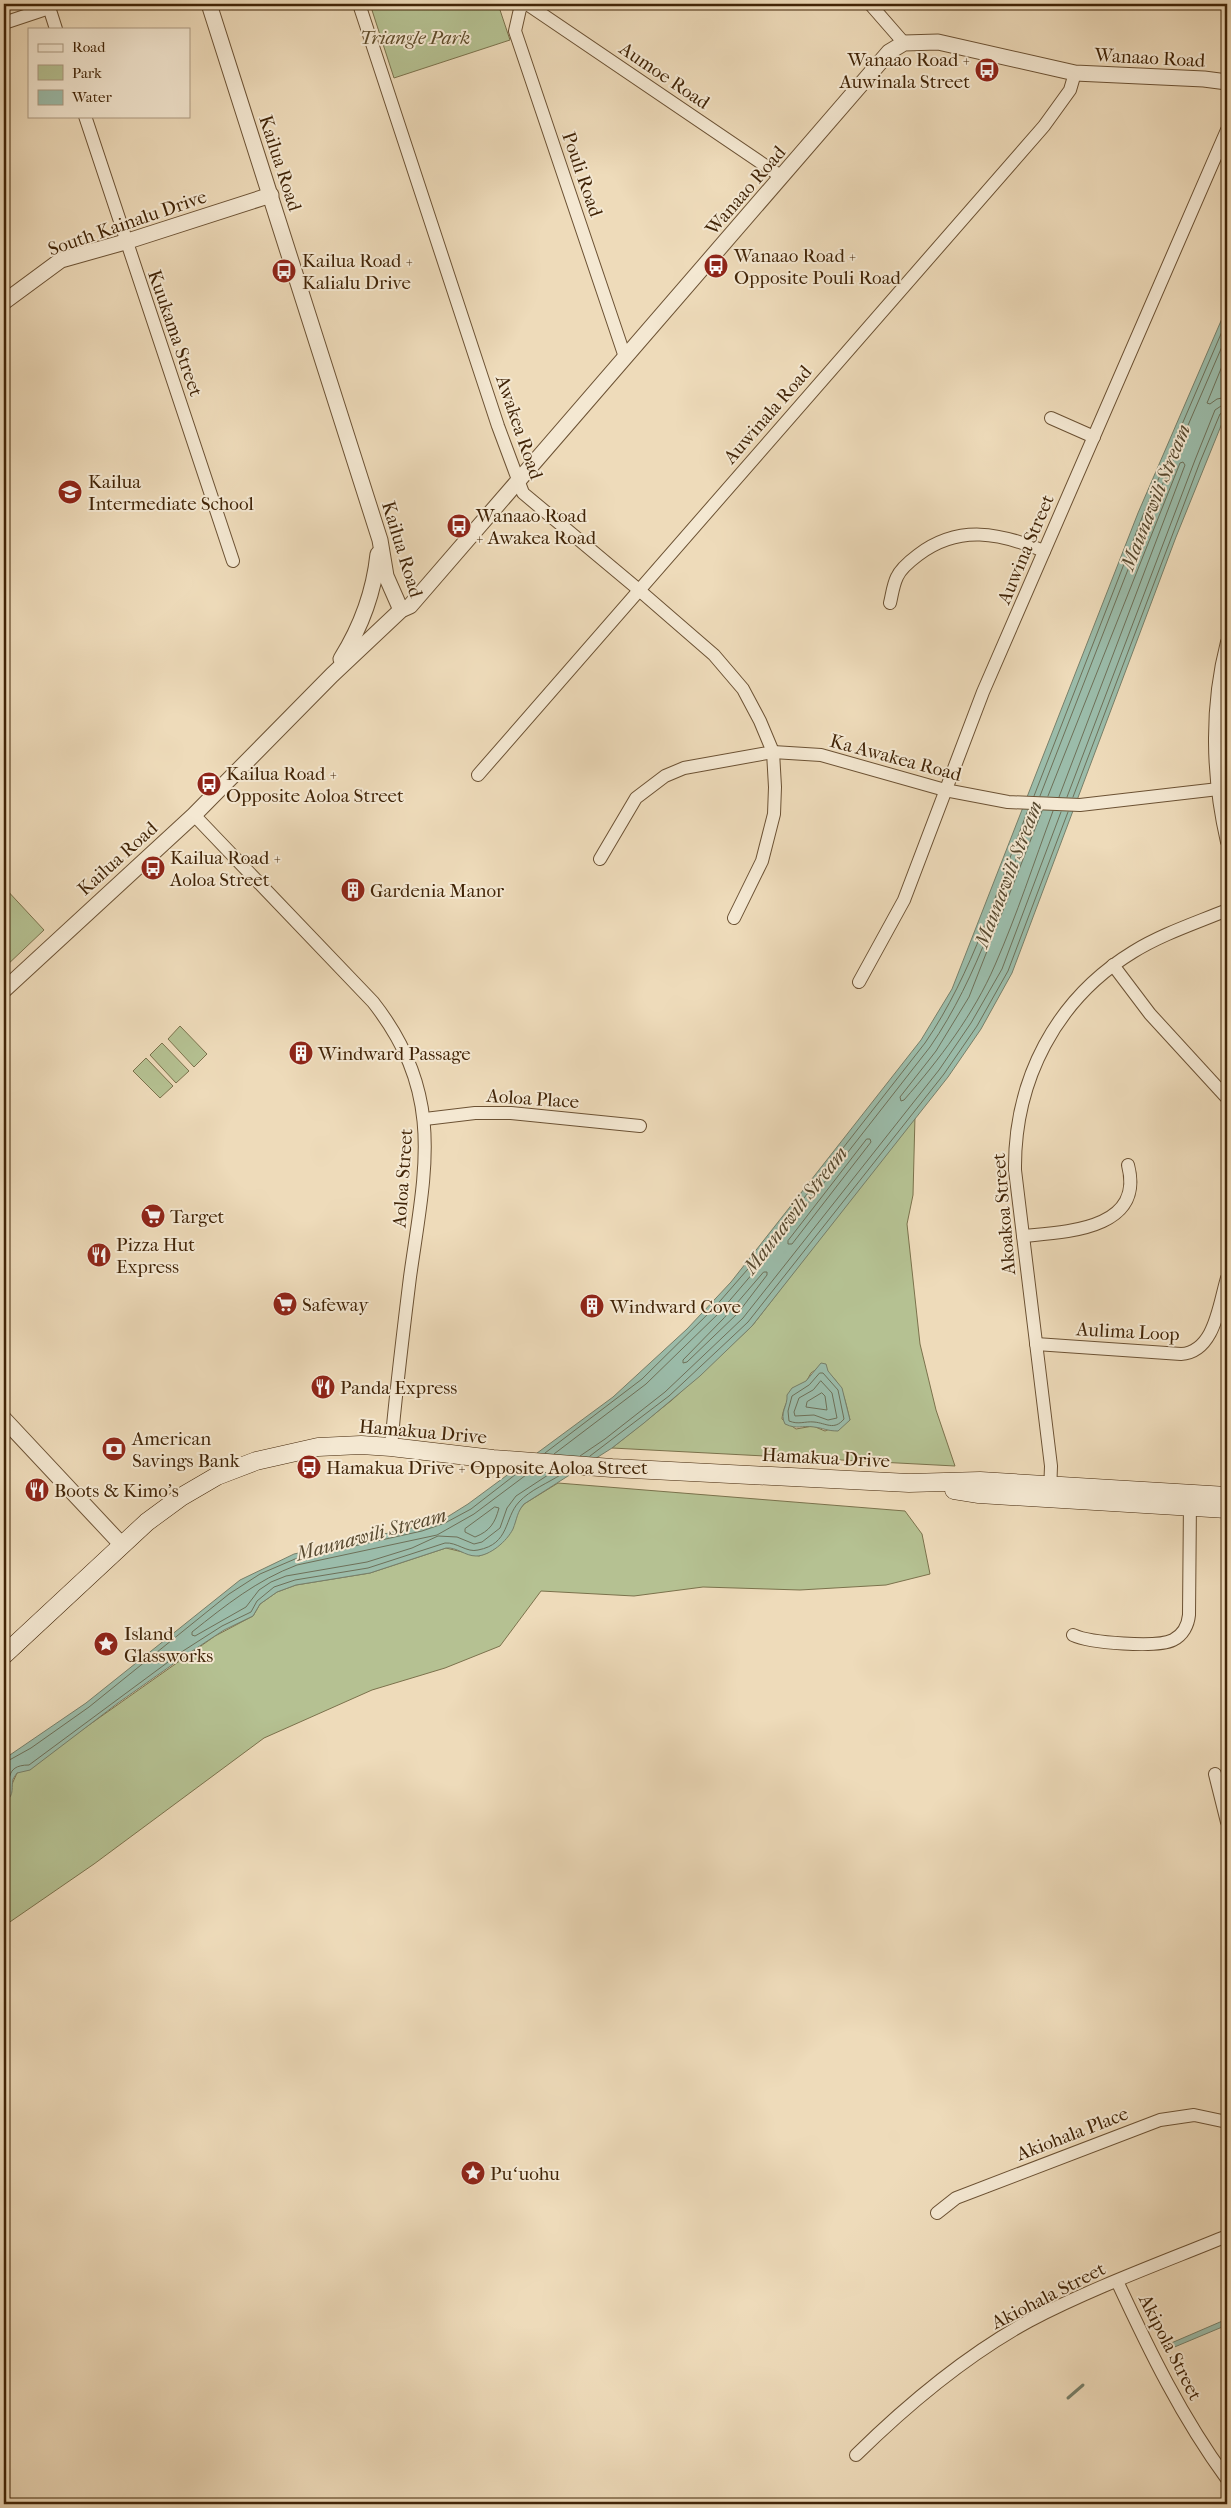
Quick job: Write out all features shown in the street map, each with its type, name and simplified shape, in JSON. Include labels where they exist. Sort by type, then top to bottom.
[{"type":"main road","name":"Hamakua Drive","points":[[4,1655],[147,1522],[181,1497],[217,1476],[256,1460],[318,1447],[361,1445],[493,1459],[612,1468],[909,1483],[979,1494],[1050,1491],[1190,1500],[1227,1496]]},
{"type":"main road","name":"Hamakua Drive","points":[[1190,1500],[1227,1509]]},
{"type":"street","name":"Kailua Road","points":[[4,990],[194,815],[332,675],[401,610],[386,576],[380,540],[209,4]]},
{"type":"street","name":"Awakea Road","points":[[359,4],[523,493],[714,655],[734,677],[750,700],[773,752],[774,814],[768,842],[754,880],[734,918]]},
{"type":"street","name":"Aumoe Road","points":[[526,4],[782,177]]},
{"type":"street","name":"Pouli Road","points":[[526,4],[520,9],[515,31],[625,357]]},
{"type":"street","points":[[870,4],[904,43]]},
{"type":"street","points":[[4,23],[49,6],[56,28]]},
{"type":"street","name":"Wanaao Road","points":[[401,610],[410,606],[889,52],[904,43],[938,42],[1075,73],[1204,79],[1227,82]]},
{"type":"street","name":"Auwinala Road","points":[[478,775],[1044,126],[1070,90],[1075,73]]},
{"type":"street","name":"Kuukama Street","points":[[85,118],[233,561]]},
{"type":"street","name":"Auwina Street","points":[[859,982],[904,900],[983,692],[1227,130]]},
{"type":"street","name":"South Kainalu Drive","points":[[4,302],[62,260],[125,242],[271,195]]},
{"type":"street","points":[[1051,418],[1094,437]]},
{"type":"street","points":[[890,603],[897,577],[904,566],[926,549],[942,541],[956,537],[986,534],[1016,540],[1044,551]]},
{"type":"street","points":[[332,675],[359,627],[372,590],[380,540]]},
{"type":"street","points":[[1227,642],[1221,671],[1215,723],[1227,842]]},
{"type":"street","name":"Ka Awakea Road","points":[[600,859],[636,798],[665,776],[684,768],[773,752],[821,755],[945,790],[1008,802],[1080,805],[1222,789]]},
{"type":"street","name":"Aoloa Street","points":[[194,815],[290,914],[384,1016],[410,1063],[421,1097],[425,1119],[425,1168],[399,1360],[391,1447]]},
{"type":"street","name":"Akoakoa Street","points":[[1050,1491],[1051,1466],[1023,1236],[1015,1151],[1019,1113],[1029,1077],[1045,1042],[1066,1012],[1090,984],[1113,966],[1151,942],[1227,910]]},
{"type":"street","points":[[1113,966],[1150,1014],[1227,1098]]},
{"type":"street","name":"Aoloa Place","points":[[425,1119],[475,1113],[512,1113],[640,1126]]},
{"type":"street","points":[[1023,1236],[1083,1229],[1103,1222],[1117,1211],[1128,1196],[1130,1182],[1128,1165]]},
{"type":"street","name":"Aulima Loop","points":[[1036,1344],[1181,1354],[1192,1352],[1203,1346],[1210,1335],[1227,1278]]},
{"type":"street","points":[[4,1419],[122,1545]]},
{"type":"street","points":[[1073,1635],[1094,1642],[1162,1643],[1174,1640],[1183,1632],[1189,1615],[1190,1500]]},
{"type":"street","points":[[1215,1774],[1227,1822]]},
{"type":"street","name":"Akiohala Place","points":[[937,2213],[956,2198],[1160,2120],[1194,2115],[1227,2122]]},
{"type":"street","name":"Akiohala Street","points":[[856,2455],[918,2397],[975,2355],[1029,2322],[1117,2281],[1227,2236]]},
{"type":"street","name":"Akipola Street","points":[[1117,2281],[1157,2367],[1196,2433],[1227,2480]]},
{"type":"green space","name":"Triangle Park","points":[[370,4],[498,4],[510,40],[394,78]]},
{"type":"green space","points":[[4,887],[44,930],[4,968]]},
{"type":"green space","points":[[180,1026],[207,1054],[194,1067],[168,1039]]},
{"type":"green space","points":[[162,1043],[189,1071],[176,1083],[150,1055]]},
{"type":"green space","points":[[146,1058],[173,1086],[160,1098],[133,1071]]},
{"type":"green space","points":[[915,1116],[913,1195],[907,1224],[920,1344],[936,1410],[955,1466],[612,1448],[672,1400],[752,1326]],"holes":[[[818,1368],[826,1372],[837,1382],[841,1389],[850,1420],[825,1431],[813,1426],[796,1429],[782,1419],[784,1408],[793,1392],[806,1382],[811,1373]]]},
{"type":"green space","points":[[558,1483],[905,1511],[922,1534],[930,1574],[886,1585],[800,1590],[703,1587],[634,1596],[541,1591],[500,1646],[445,1668],[372,1690],[264,1738],[94,1864],[4,1926],[4,1802],[17,1773],[79,1732],[215,1636],[253,1616],[260,1604],[277,1592],[296,1585],[370,1573],[446,1548],[479,1556],[487,1553],[494,1549],[514,1524],[517,1513],[524,1504]]},
{"type":"water","name":"Maunawili Stream","points":[[1227,307],[1227,411],[1176,537],[1012,973],[981,1029],[948,1077],[752,1326],[700,1376],[612,1448],[524,1504],[518,1513],[510,1534],[492,1551],[476,1556],[446,1548],[370,1573],[296,1585],[277,1592],[260,1604],[253,1616],[224,1630],[186,1655],[118,1703],[30,1770],[17,1773],[13,1779],[11,1795],[4,1802],[4,1759],[86,1703],[240,1580],[294,1554],[444,1519],[468,1504],[613,1397],[687,1329],[731,1282],[921,1040],[952,989],[1138,513]]},
{"type":"water","points":[[821,1363],[826,1364],[828,1371],[842,1388],[850,1420],[838,1431],[817,1427],[793,1427],[785,1424],[783,1413],[787,1395],[792,1388],[806,1381]]},
{"type":"water","points":[[1227,2319],[1227,2325],[1165,2351],[1162,2347]]},
{"type":"waterway","points":[[1068,2398],[1083,2385]]},
{"type":"place","name":"Wanaao Road + Auwinala Street","points":[[987,70]]},
{"type":"place","name":"Wanaao Road + Opposite Pouli Road","points":[[716,266]]},
{"type":"place","name":"Kailua Road + Kalialu Drive","points":[[284,271]]},
{"type":"place","name":"Kailua Intermediate School","points":[[70,492]]},
{"type":"place","name":"Wanaao Road + Awakea Road","points":[[459,526]]},
{"type":"place","name":"Kailua Road + Opposite Aoloa Street","points":[[209,784]]},
{"type":"place","name":"Kailua Road + Aoloa Street","points":[[153,868]]},
{"type":"place","name":"Gardenia Manor","points":[[353,890]]},
{"type":"place","name":"Windward Passage","points":[[301,1053]]},
{"type":"place","name":"Target","points":[[153,1216]]},
{"type":"place","name":"Pizza Hut Express","points":[[99,1255]]},
{"type":"place","name":"Safeway","points":[[285,1304]]},
{"type":"place","name":"Windward Cove","points":[[592,1306]]},
{"type":"place","name":"Panda Express","points":[[323,1387]]},
{"type":"place","name":"American Savings Bank","points":[[114,1449]]},
{"type":"place","name":"Hamakua Drive + Opposite Aoloa Street","points":[[309,1467]]},
{"type":"place","name":"Boots & Kimo's","points":[[37,1490]]},
{"type":"place","name":"Island Glassworks","points":[[106,1644]]},
{"type":"place","name":"Puʻuohu","points":[[473,2173]]}]
